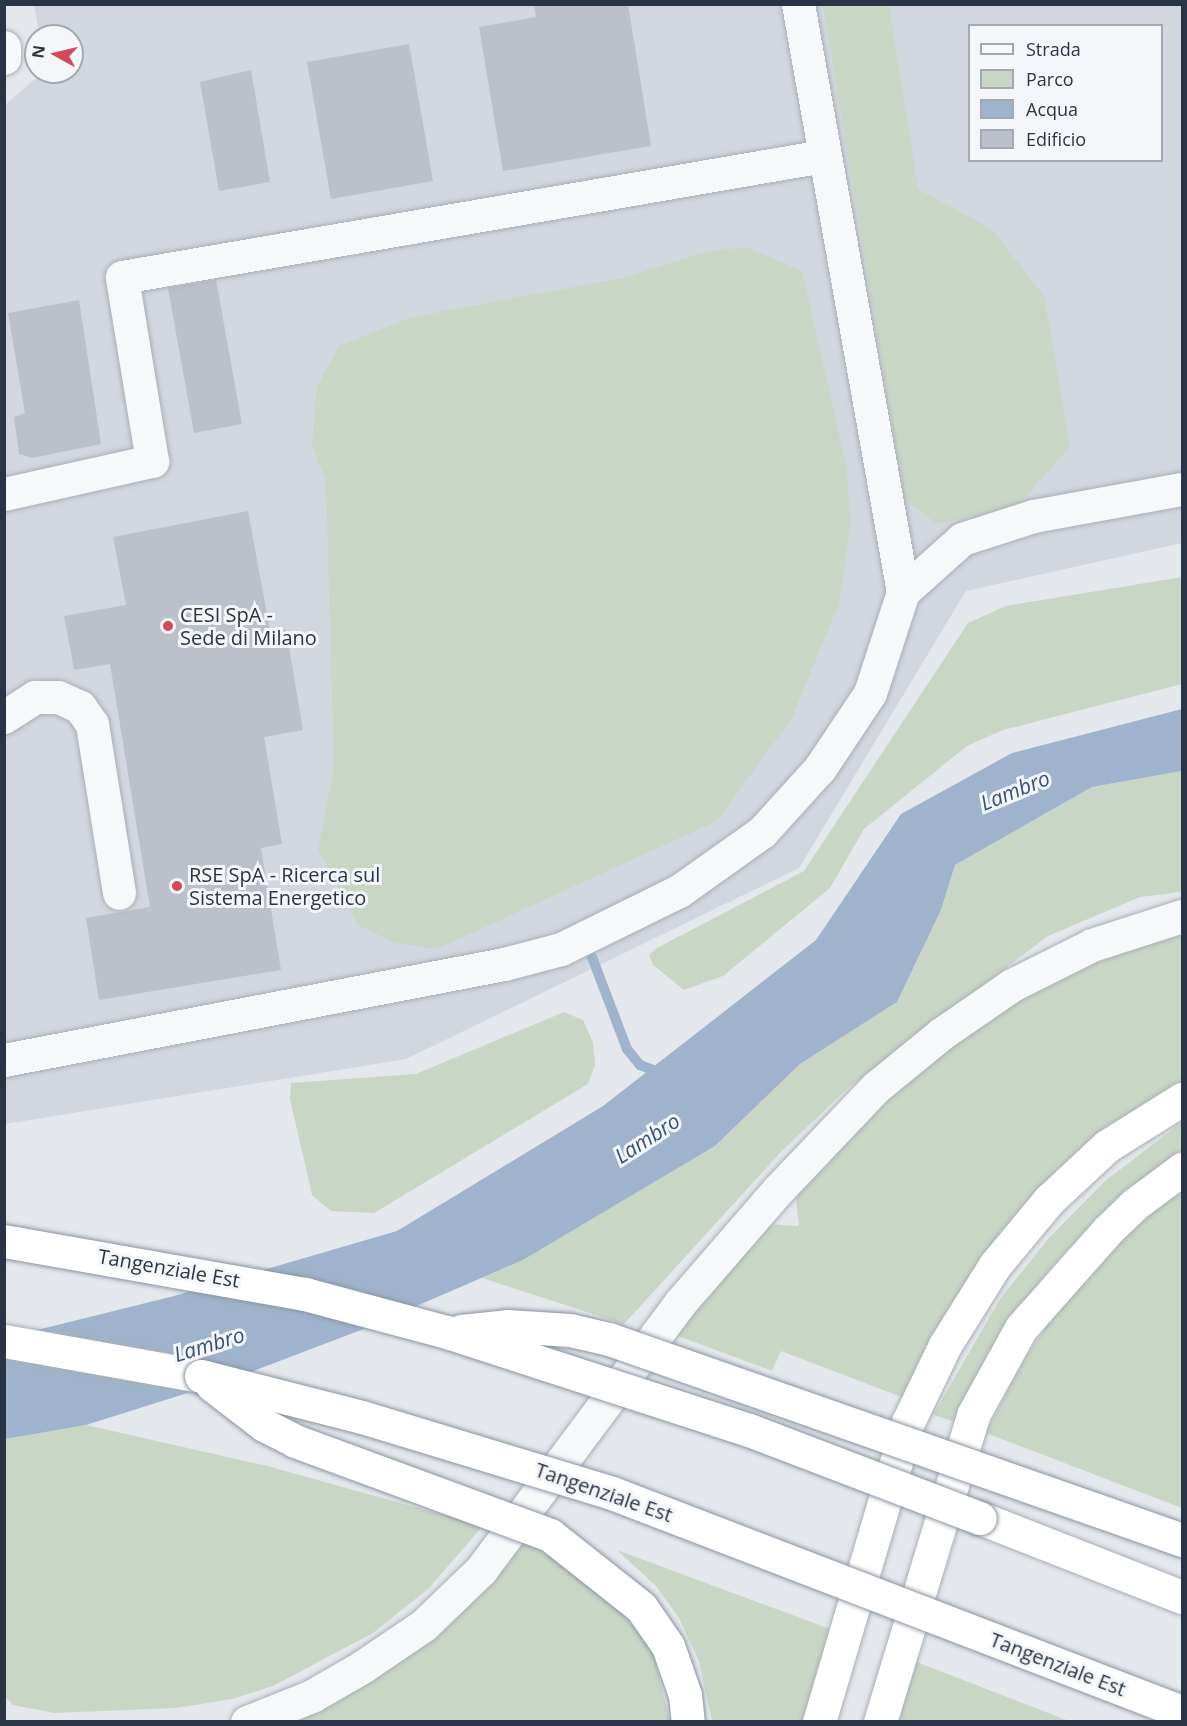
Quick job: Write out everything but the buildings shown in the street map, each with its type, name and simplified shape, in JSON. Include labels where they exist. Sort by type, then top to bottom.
[{"type":"highway","points":[[819,1722],[908,1422],[945,1345],[995,1265],[1049,1200],[1107,1146],[1182,1099]]},
{"type":"highway","points":[[880,1722],[973,1415],[1021,1328],[1107,1230],[1135,1204],[1182,1169]]},
{"type":"highway","name":"Tangenziale Est","points":[[4,1241],[305,1294],[447,1332],[749,1430],[1182,1597]]},
{"type":"highway","points":[[447,1332],[507,1326],[570,1330],[609,1339],[1182,1540]]},
{"type":"highway","name":"Tangenziale Est","points":[[4,1341],[201,1377],[362,1417],[612,1493],[1182,1712]]},
{"type":"highway","points":[[201,1377],[264,1425],[294,1441],[550,1535],[641,1607],[668,1646],[685,1695],[688,1722]]},
{"type":"street","points":[[4,1060],[504,964],[561,949],[679,891],[762,832],[820,768],[870,693],[903,592],[823,156],[798,4]]},
{"type":"street","points":[[4,47],[4,58]]},
{"type":"street","points":[[4,494],[152,461],[122,277],[823,156]]},
{"type":"street","points":[[903,592],[962,539],[1033,516],[1182,489]]},
{"type":"street","points":[[4,717],[36,697],[58,697],[80,707],[92,724],[119,893]]},
{"type":"street","points":[[247,1722],[312,1696],[362,1667],[424,1625],[481,1570],[680,1303],[778,1190],[875,1088],[941,1034],[1012,985],[1092,945],[1182,916]]},
{"type":"shaded area","points":[[34,5],[1182,5],[1182,543],[966,591],[799,868],[406,1059],[5,1124],[5,105],[29,84],[84,84],[84,24],[38,24]]},
{"type":"green space","points":[[823,5],[889,5],[918,189],[992,229],[1044,296],[1070,447],[1017,506],[937,524],[905,500]]},
{"type":"green space","points":[[747,247],[802,271],[846,465],[851,523],[839,603],[792,718],[717,821],[437,949],[395,943],[358,925],[318,849],[334,768],[326,483],[312,444],[317,386],[339,346],[412,317],[623,278],[705,252]]},
{"type":"green space","points":[[1182,577],[1182,684],[1003,730],[967,746],[864,829],[830,888],[723,976],[684,990],[653,965],[649,955],[657,948],[804,871],[968,623],[1006,606]]},
{"type":"green space","points":[[1182,771],[1182,892],[1140,897],[1048,936],[848,1088],[781,1152],[624,1324],[482,1278],[523,1260],[715,1146],[800,1064],[897,1002],[941,910],[955,865],[1092,787]]},
{"type":"green space","points":[[1182,934],[1182,1081],[1130,1114],[904,1398],[781,1351],[772,1371],[675,1335],[768,1224],[799,1226],[796,1197],[873,1113],[932,1059],[999,1012],[1076,967]]},
{"type":"green space","points":[[564,1012],[583,1020],[593,1042],[595,1065],[588,1084],[374,1213],[331,1211],[312,1195],[290,1099],[291,1083],[416,1074]]},
{"type":"green space","points":[[1182,1122],[1182,1150],[1119,1196],[1054,1264],[999,1334],[956,1422],[933,1415],[1000,1299],[1048,1239],[1105,1181]]},
{"type":"green space","points":[[1182,1186],[1182,1508],[986,1433],[1021,1365],[1049,1322],[1103,1255]]},
{"type":"green space","points":[[86,1425],[267,1466],[483,1526],[428,1589],[373,1633],[273,1686],[232,1699],[176,1708],[54,1713],[13,1705],[4,1696],[4,1439]]},
{"type":"green space","points":[[522,1542],[573,1569],[623,1614],[652,1650],[670,1721],[287,1722],[339,1700],[391,1667]]},
{"type":"green space","points":[[617,1550],[830,1629],[806,1721],[712,1721],[699,1661],[679,1618],[655,1585]]},
{"type":"green space","points":[[914,1661],[1069,1721],[896,1722]]},
{"type":"water","name":"Lambro","points":[[1182,709],[1182,771],[1092,787],[955,865],[941,910],[897,1002],[800,1064],[715,1146],[523,1260],[361,1330],[235,1378],[86,1425],[5,1439],[5,1338],[174,1296],[397,1231],[603,1106],[816,940],[901,814],[1012,753]]},
{"type":"waterway","points":[[592,957],[627,1049],[640,1065],[663,1074]]},
{"type":"place","name":"CESI SpA - Sede di Milano","points":[[168,626]]},
{"type":"place","name":"RSE SpA - Ricerca sul Sistema Energetico","points":[[177,886]]}]
